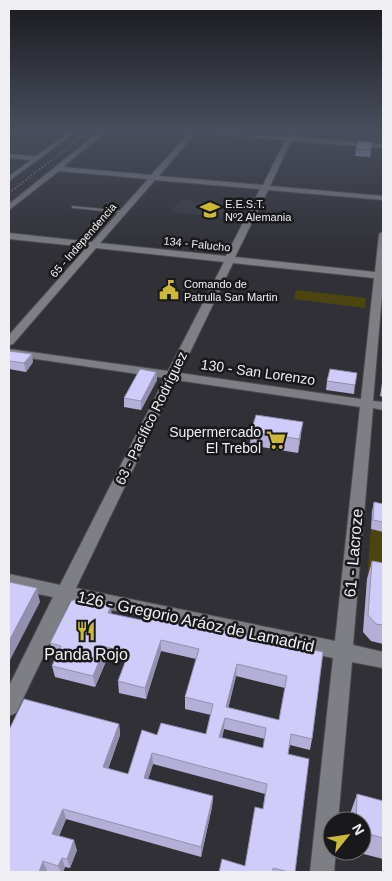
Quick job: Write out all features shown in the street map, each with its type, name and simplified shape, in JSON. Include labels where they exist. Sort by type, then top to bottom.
[{"type":"street","points":[[9,208],[53,172]]},
{"type":"street","points":[[90,172],[383,198]]},
{"type":"street","name":"65 - Independencia","points":[[9,342],[157,172]]},
{"type":"street","name":"63 - Pacífico Rodríguez","points":[[9,706],[273,172]]},
{"type":"street","name":"61 - Lacroze","points":[[322,872],[366,404],[381,276],[383,234]]},
{"type":"street","name":"134 - Falucho","points":[[9,236],[381,276]]},
{"type":"street","name":"130 - San Lorenzo","points":[[9,352],[383,406]]},
{"type":"street","name":"126 - Gregorio Aráoz de Lamadrid","points":[[9,581],[383,660]]},
{"type":"lane","points":[[74,207],[123,212]]},
{"type":"shaded area","name":"E.E.S.T. Nº2 Alemania","points":[[181,200],[247,207],[241,219],[171,212]]},
{"type":"shaded area","points":[[296,290],[366,298],[365,308],[294,299]]},
{"type":"shaded area","points":[[371,529],[383,532],[383,644],[371,641],[363,632]]},
{"type":"building","points":[[9,351],[32,354],[24,363],[9,361]]},
{"type":"building","points":[[140,369],[156,372],[141,401],[124,398]]},
{"type":"building","points":[[330,369],[357,373],[355,385],[327,381]]},
{"type":"building","points":[[256,415],[303,422],[299,439],[251,432]]},
{"type":"building","points":[[374,502],[383,504],[383,522],[373,520]]},
{"type":"building","points":[[372,561],[383,563],[383,625],[376,624],[368,615]]},
{"type":"building","points":[[9,582],[37,588],[9,641]]},
{"type":"building","points":[[77,599],[111,606],[108,613],[141,620],[144,613],[323,652],[312,739],[291,734],[288,754],[309,759],[295,872],[273,868],[273,872],[219,872],[222,859],[245,866],[255,807],[263,809],[267,784],[152,753],[144,778],[213,796],[201,847],[63,809],[52,834],[74,840],[67,859],[62,858],[58,866],[43,861],[39,872],[9,872],[9,730],[24,699],[119,724],[103,767],[128,774],[142,730],[157,735],[161,723],[206,734],[213,704],[185,697],[199,649],[161,640],[145,688],[118,681],[129,652],[105,647],[93,676],[52,666],[61,646],[50,643],[71,601]],"holes":[[[237,664],[287,676],[279,720],[226,707]],[[225,718],[266,728],[263,748],[219,737]]]},
{"type":"building","points":[[357,794],[383,801],[383,838],[372,835],[372,811],[356,811]]},
{"type":"railway","points":[[9,193],[36,172]]},
{"type":"place","name":"E.E.S.T. Nº2 Alemania","points":[[210,210]]},
{"type":"place","name":"Comando de Patrulla San Martin","points":[[169,290]]},
{"type":"place","name":"Supermercado El Trebol","points":[[276,440]]},
{"type":"place","name":"Panda Rojo","points":[[86,631]]}]
